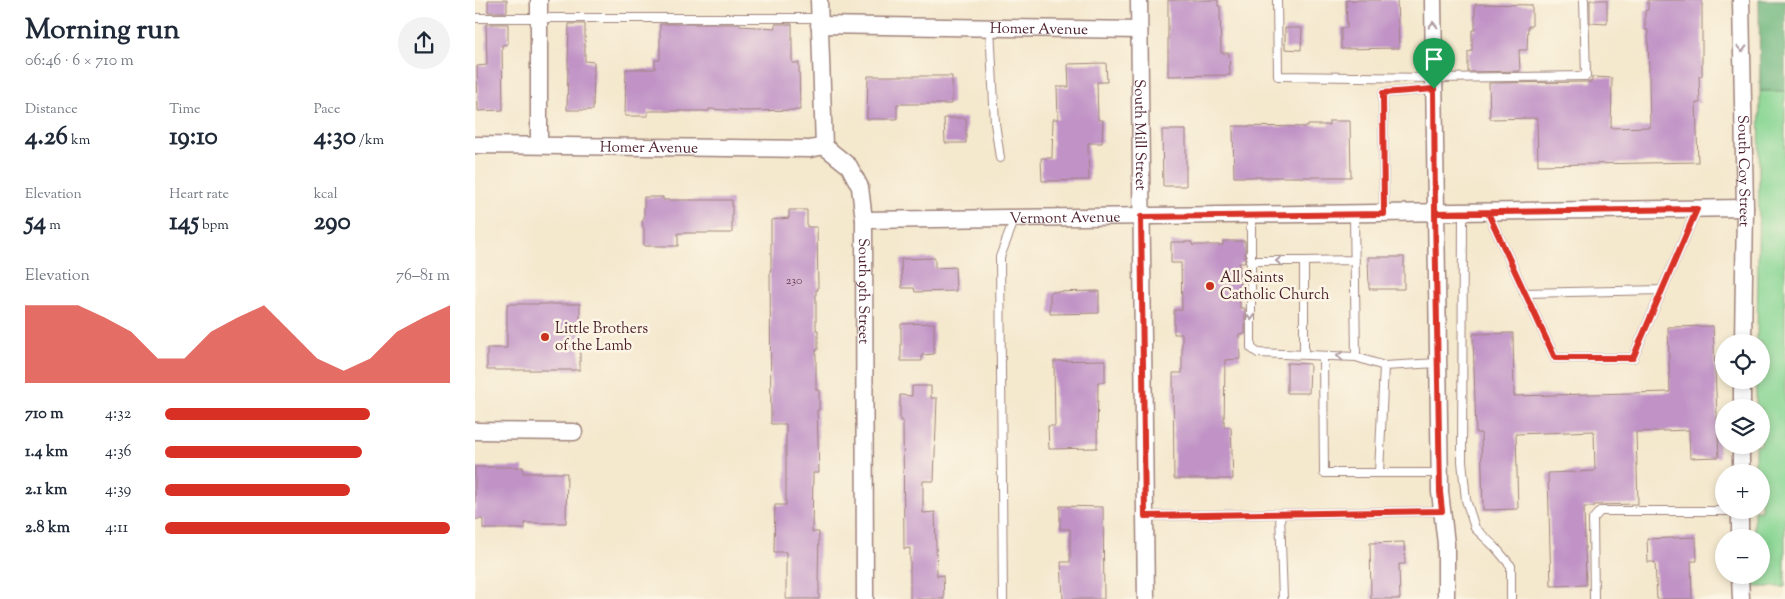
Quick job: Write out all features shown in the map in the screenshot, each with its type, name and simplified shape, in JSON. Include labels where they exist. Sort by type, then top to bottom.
[{"type":"street","points":[[539,0],[539,146]]},
{"type":"street","points":[[819,0],[823,146]]},
{"type":"street","name":"South Mill Street","points":[[1139,0],[1146,599]]},
{"type":"street","points":[[1433,0],[1440,473],[1446,544],[1447,599]]},
{"type":"street","name":"South Coy Street","points":[[1741,0],[1745,208],[1743,334]]},
{"type":"street","name":"Homer Avenue","points":[[819,22],[990,28],[1139,30]]},
{"type":"street","name":"Homer Avenue","points":[[475,145],[811,149],[823,146]]},
{"type":"street","name":"South 9th Street","points":[[823,146],[849,166],[860,187],[864,220],[865,599]]},
{"type":"street","name":"Vermont Avenue","points":[[864,220],[1745,208]]},
{"type":"street","points":[[475,430],[574,432]]},
{"type":"street","points":[[1741,584],[1741,599]]},
{"type":"lane","points":[[1277,0],[1278,76],[1434,84],[1585,76],[1584,0]]},
{"type":"lane","points":[[475,18],[819,22]]},
{"type":"lane","points":[[990,28],[995,123],[1000,158]]},
{"type":"lane","points":[[1384,214],[1383,93],[1434,84]]},
{"type":"lane","points":[[1488,213],[1555,358],[1633,358],[1697,209]]},
{"type":"lane","points":[[1463,213],[1462,461],[1466,500],[1475,528],[1495,546],[1511,566],[1511,599]]},
{"type":"lane","points":[[1354,214],[1356,356]]},
{"type":"lane","points":[[1251,216],[1251,348],[1258,353],[1356,356],[1384,366],[1438,363]]},
{"type":"lane","points":[[1003,599],[1000,257],[1015,218]]},
{"type":"lane","points":[[1250,261],[1355,260]]},
{"type":"lane","points":[[1304,261],[1304,354]]},
{"type":"lane","points":[[1524,293],[1662,290]]},
{"type":"lane","points":[[1323,356],[1324,473],[1440,473]]},
{"type":"lane","points":[[1379,473],[1384,366]]},
{"type":"lane","points":[[1594,599],[1593,519],[1600,511],[1715,510]]},
{"type":"lane","points":[[1145,516],[1442,511]]},
{"type":"lane","points":[[1280,514],[1283,599]]},
{"type":"green space","points":[[1759,0],[1785,0],[1785,91],[1760,91]]},
{"type":"green space","points":[[1760,91],[1785,91],[1785,587],[1753,587],[1753,584],[1770,584],[1770,529],[1754,529],[1754,519],[1770,519],[1770,464],[1755,464],[1755,454],[1770,454],[1770,399],[1756,399],[1756,389],[1770,389],[1770,334],[1757,334]]},
{"type":"building","points":[[488,0],[507,0],[507,12],[488,12]]},
{"type":"building","points":[[1168,0],[1218,0],[1218,6],[1220,6],[1221,53],[1229,53],[1230,75],[1168,76]]},
{"type":"building","points":[[1346,0],[1397,0],[1399,48],[1341,49],[1341,28],[1347,28]]},
{"type":"building","points":[[1590,0],[1607,0],[1607,24],[1590,23]]},
{"type":"building","points":[[1648,0],[1702,0],[1702,76],[1699,76],[1700,103],[1696,103],[1698,162],[1538,165],[1537,118],[1490,119],[1489,83],[1592,82],[1592,77],[1612,78],[1611,128],[1650,127],[1648,30],[1645,30],[1645,11],[1648,10]]},
{"type":"building","points":[[1475,4],[1532,5],[1532,26],[1528,26],[1527,50],[1519,50],[1520,71],[1468,72],[1468,52],[1472,51],[1472,30],[1475,30]]},
{"type":"building","points":[[486,24],[508,24],[508,44],[502,45],[503,110],[478,111],[477,66],[487,65]]},
{"type":"building","points":[[569,24],[585,24],[585,61],[594,62],[593,110],[567,110]]},
{"type":"building","points":[[660,24],[740,24],[740,26],[775,28],[775,24],[792,24],[792,63],[799,63],[800,110],[745,111],[709,109],[709,111],[648,111],[648,116],[625,116],[626,69],[655,69],[655,60],[660,60]]},
{"type":"building","points":[[1285,28],[1302,28],[1301,50],[1285,49]]},
{"type":"building","points":[[1106,63],[1107,82],[1097,82],[1098,120],[1103,120],[1102,143],[1088,143],[1089,180],[1042,181],[1041,158],[1052,158],[1053,119],[1058,119],[1057,87],[1069,87],[1068,64]]},
{"type":"building","points":[[868,76],[952,76],[952,104],[897,104],[897,119],[867,119]]},
{"type":"building","points":[[944,118],[966,118],[966,143],[945,143]]},
{"type":"building","points":[[1329,121],[1350,121],[1351,177],[1234,177],[1233,126],[1308,127],[1308,125],[1329,125]]},
{"type":"building","points":[[1162,130],[1186,130],[1186,186],[1163,186]]},
{"type":"building","points":[[644,197],[663,197],[663,200],[732,200],[732,233],[678,233],[678,246],[644,246],[642,221],[644,219]]},
{"type":"building","points":[[789,210],[807,210],[807,227],[817,227],[818,290],[816,290],[816,330],[818,330],[818,350],[816,350],[816,390],[819,390],[819,410],[817,410],[819,473],[813,473],[812,532],[819,532],[819,599],[786,599],[786,552],[774,552],[775,505],[786,505],[786,424],[771,424],[771,220],[789,218]]},
{"type":"building","points":[[1223,241],[1245,241],[1245,263],[1239,263],[1240,308],[1245,308],[1245,334],[1239,334],[1240,359],[1225,360],[1224,427],[1231,427],[1233,479],[1174,479],[1173,373],[1182,373],[1182,334],[1174,334],[1174,310],[1182,310],[1181,263],[1171,263],[1171,242],[1192,242],[1192,245],[1223,245]]},
{"type":"building","points":[[1368,257],[1404,257],[1404,289],[1369,289]]},
{"type":"building","points":[[935,258],[935,268],[955,267],[956,291],[915,292],[914,288],[902,288],[901,259]]},
{"type":"building","points":[[1099,291],[1099,313],[1050,314],[1050,292]]},
{"type":"building","points":[[507,304],[580,304],[580,370],[487,370],[487,348],[507,348]]},
{"type":"building","points":[[934,323],[934,354],[922,355],[922,361],[901,361],[901,324]]},
{"type":"building","points":[[1713,326],[1716,399],[1715,454],[1719,454],[1719,457],[1690,458],[1689,430],[1636,432],[1638,504],[1584,507],[1586,585],[1551,586],[1548,473],[1595,471],[1594,431],[1516,434],[1518,509],[1483,510],[1481,433],[1476,433],[1473,334],[1513,333],[1514,396],[1670,392],[1668,327]]},
{"type":"building","points":[[1105,360],[1105,382],[1098,382],[1097,448],[1049,449],[1048,426],[1055,426],[1054,361]]},
{"type":"building","points":[[1287,363],[1310,364],[1309,393],[1287,393]]},
{"type":"building","points":[[912,386],[931,386],[931,398],[937,398],[934,481],[923,481],[923,513],[935,512],[937,576],[943,575],[944,599],[910,599],[910,548],[904,549],[903,421],[900,421],[900,395],[912,396]]},
{"type":"building","points":[[475,467],[523,467],[523,473],[567,473],[566,523],[525,523],[525,529],[483,529],[483,519],[475,519]]},
{"type":"building","points":[[1060,506],[1103,507],[1104,599],[1063,599],[1061,562],[1070,562],[1070,529],[1060,529]]},
{"type":"building","points":[[1696,537],[1697,561],[1691,561],[1692,599],[1657,599],[1655,562],[1648,562],[1647,539]]},
{"type":"building","points":[[1404,542],[1405,564],[1399,564],[1400,599],[1371,599],[1370,543]]},
{"type":"place","name":"All Saints Catholic Church","points":[[1210,286]]},
{"type":"place","name":"Little Brothers of the Lamb","points":[[545,337]]},
{"type":"route","points":[[1434,89],[1383,93],[1384,214],[1141,217],[1145,516],[1442,511],[1440,492],[1435,213],[1488,213],[1555,358],[1633,358],[1697,209],[1435,213],[1434,89]]}]
